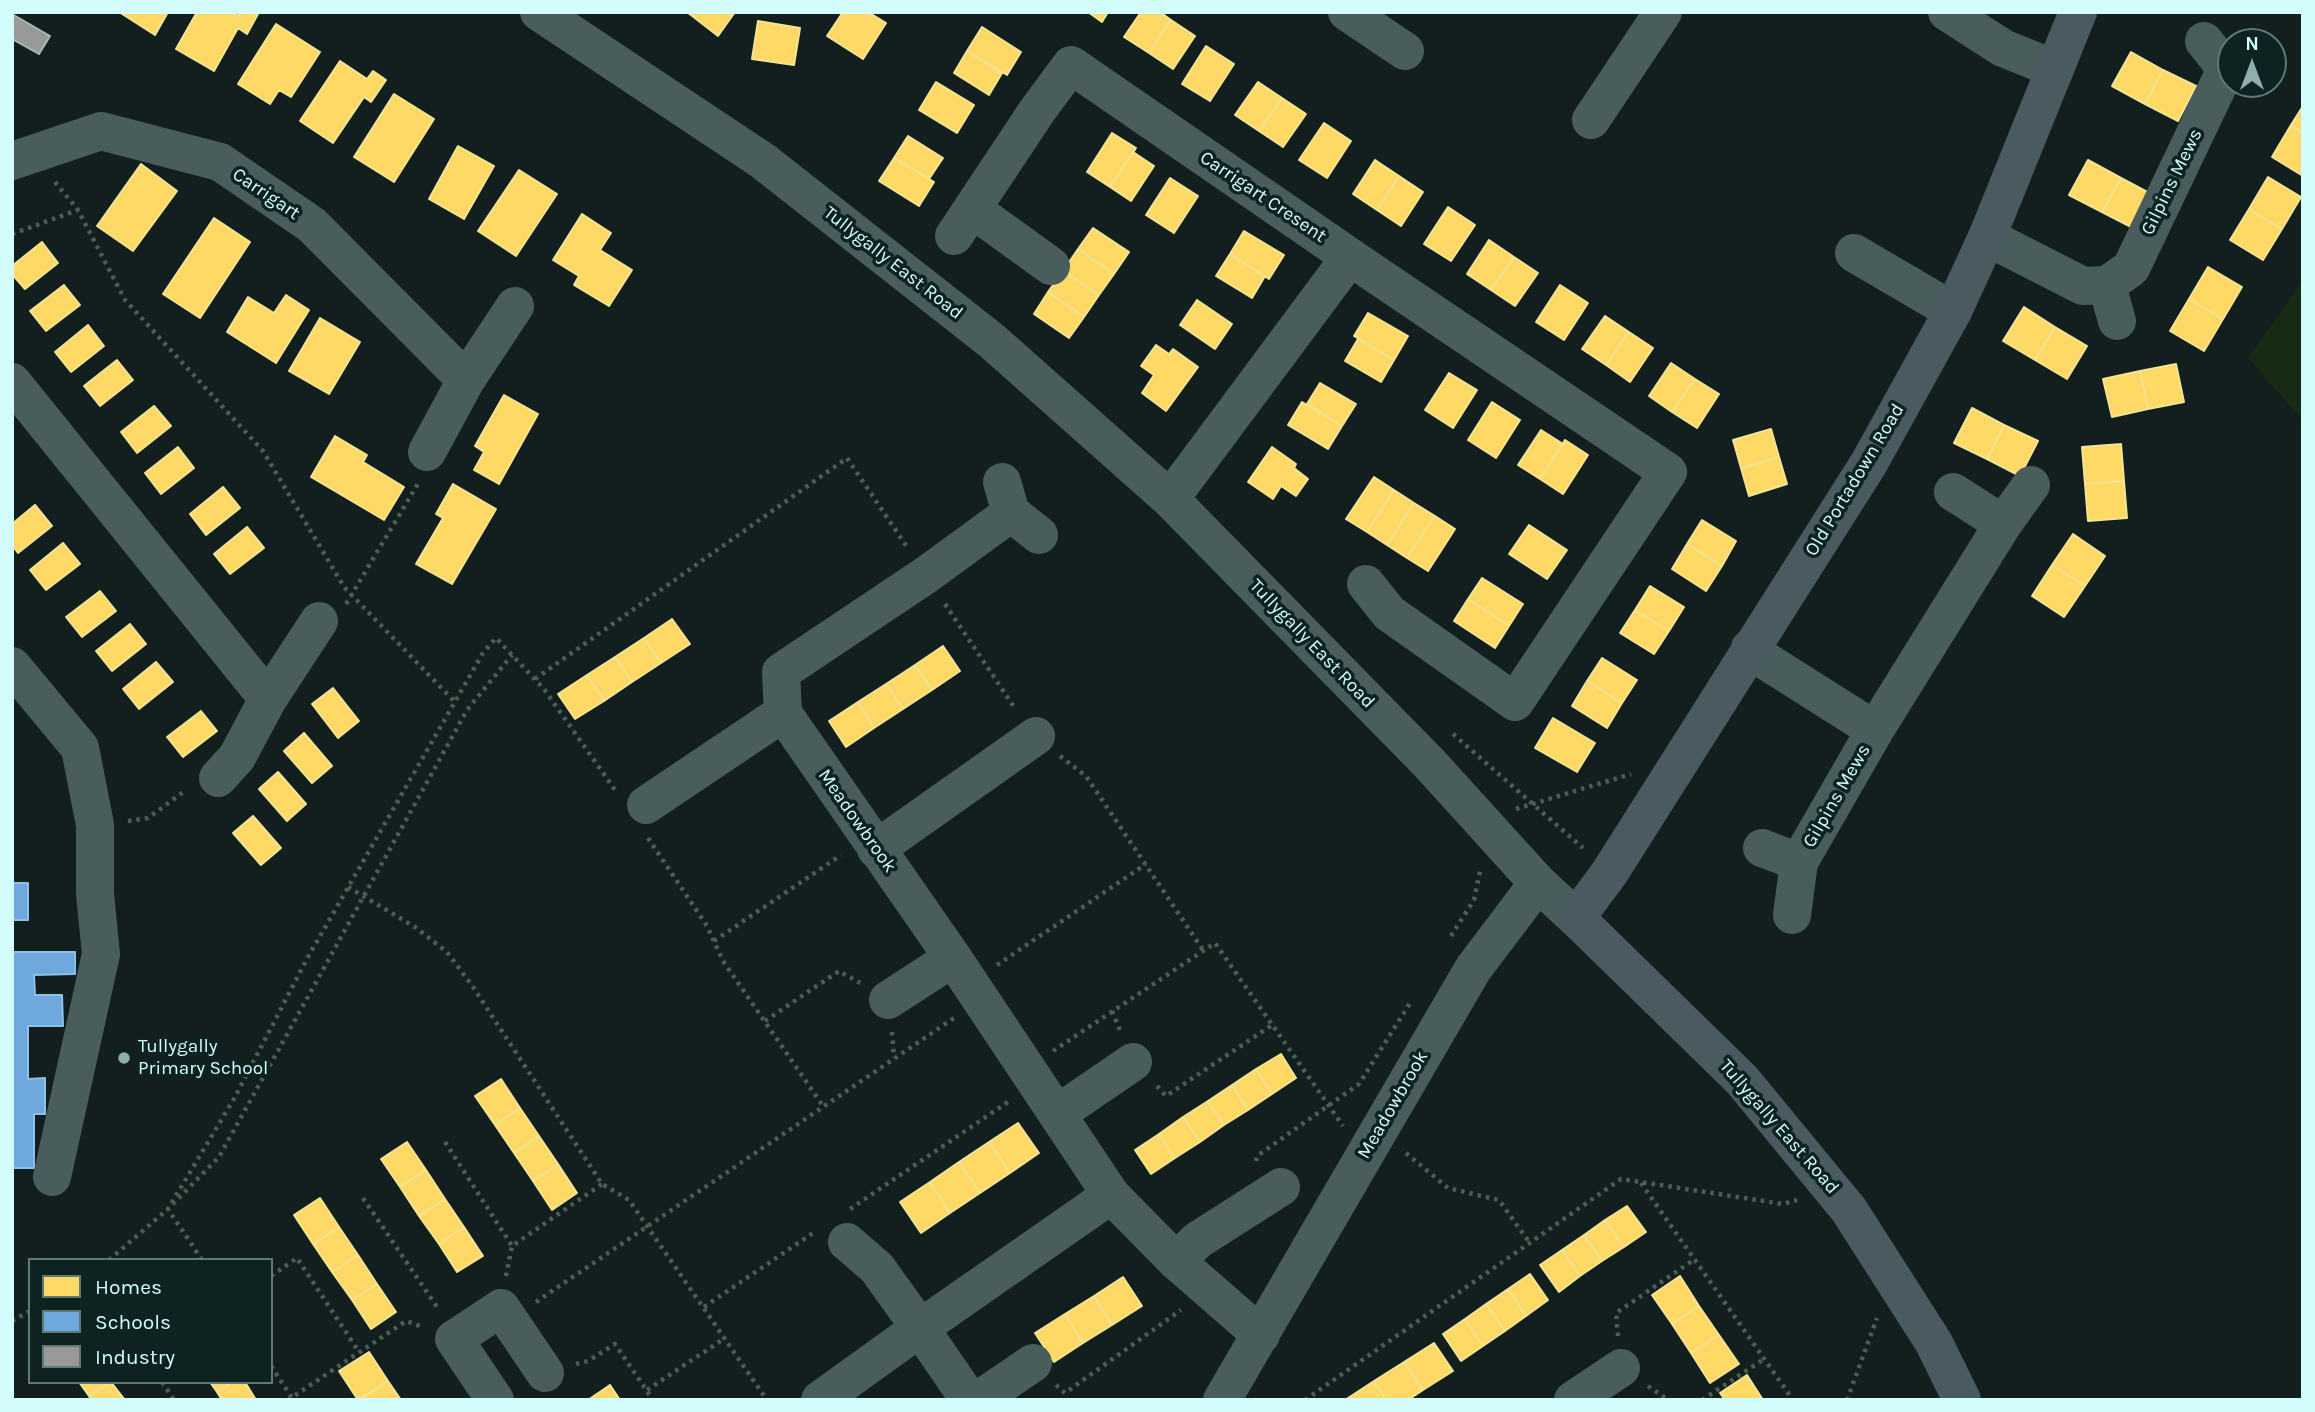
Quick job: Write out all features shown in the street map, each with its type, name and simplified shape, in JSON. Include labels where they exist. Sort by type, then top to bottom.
[{"type":"main road","name":"Old Portadown Road","points":[[1576,918],[1610,872],[1869,463],[1953,311],[1987,237],[2078,12]]},
{"type":"main road","name":"Tullygally East Road","points":[[1576,918],[1742,1080],[1849,1210],[1934,1343],[1962,1400]]},
{"type":"street","name":"Tullygally East Road","points":[[539,12],[763,161],[992,341],[1170,499],[1429,763],[1538,883],[1576,918]]},
{"type":"street","points":[[1347,12],[1405,51]]},
{"type":"street","points":[[1591,120],[1663,12]]},
{"type":"street","points":[[1947,12],[2003,48],[2055,69]]},
{"type":"street","name":"Carrigart Cresent","points":[[1051,266],[963,222],[1071,65],[1350,257]]},
{"type":"street","name":"Gilpins Mews","points":[[1987,237],[2112,303],[2131,268],[2217,67]]},
{"type":"street","name":"Carrigart","points":[[22,158],[101,131],[220,162],[312,225],[466,380]]},
{"type":"street","points":[[1854,253],[1953,311]]},
{"type":"street","points":[[1170,499],[1350,257],[1668,472],[1515,702],[1389,613],[1366,584]]},
{"type":"street","points":[[427,452],[466,380],[515,306]]},
{"type":"street","points":[[12,382],[268,699]]},
{"type":"street","name":"Gilpins Mews","points":[[1792,915],[1799,862],[1875,730],[2003,524],[2031,485]]},
{"type":"street","points":[[1953,492],[2003,524]]},
{"type":"street","points":[[637,813],[783,713],[781,672],[1017,510]]},
{"type":"street","points":[[207,780],[237,757],[268,699],[319,621]]},
{"type":"street","name":"Gilpins Mews","points":[[1750,648],[1875,730]]},
{"type":"street","points":[[12,666],[80,748],[96,825],[96,894],[101,954],[51,1177]]},
{"type":"street","name":"Meadowbrook","points":[[783,713],[968,980],[1111,1195],[1176,1261],[1261,1335]]},
{"type":"street","points":[[872,843],[1036,736]]},
{"type":"street","name":"Gilpins Mews","points":[[1762,848],[1799,862]]},
{"type":"street","name":"Meadowbrook","points":[[1222,1400],[1261,1335],[1362,1129],[1473,969],[1538,883]]},
{"type":"street","points":[[888,1000],[968,980]]},
{"type":"street","points":[[1057,1114],[1133,1062]]},
{"type":"street","points":[[1176,1261],[1198,1240],[1281,1187]]},
{"type":"street","points":[[820,1400],[1111,1195]]},
{"type":"street","points":[[838,1227],[877,1268],[966,1395],[983,1397],[1033,1363]]},
{"type":"street","points":[[495,1400],[456,1338],[505,1314],[545,1373]]},
{"type":"street","points":[[1573,1400],[1621,1368]]},
{"type":"path","points":[[22,158],[78,210],[124,300],[263,451],[351,595],[455,702]]},
{"type":"path","points":[[12,234],[78,210]]},
{"type":"path","points":[[351,595],[426,469],[427,452]]},
{"type":"path","points":[[535,679],[847,458],[1036,736],[1086,776],[1203,950]]},
{"type":"path","points":[[169,1209],[234,1097],[348,887],[484,653],[496,638],[535,679],[637,813],[714,941],[723,961],[823,1107]]},
{"type":"path","points":[[111,1258],[169,1209],[219,1157],[467,710],[512,655]]},
{"type":"path","points":[[1445,946],[1474,900],[1487,827],[1508,812],[1642,771],[1673,769]]},
{"type":"path","points":[[148,818],[207,780]]},
{"type":"path","points":[[714,941],[872,843]]},
{"type":"path","points":[[505,1314],[648,1225],[894,1059],[968,980],[1146,864]]},
{"type":"path","points":[[348,887],[415,927],[447,953],[473,987],[602,1184],[629,1200],[767,1400]]},
{"type":"path","points":[[704,1307],[838,1227],[1112,1012],[1215,943],[1327,1105],[1448,1188],[1499,1200],[1530,1242]]},
{"type":"path","points":[[765,1021],[839,971],[888,1000],[894,1059]]},
{"type":"path","points":[[1247,1210],[1257,1156],[1359,1084],[1416,992]]},
{"type":"path","points":[[1112,1012],[1133,1062],[1166,1096],[1272,1025]]},
{"type":"path","points":[[445,1142],[512,1245],[505,1314]]},
{"type":"path","points":[[1305,1400],[1621,1179],[1783,1205],[1831,1188]]},
{"type":"path","points":[[1640,1182],[1793,1400]]},
{"type":"path","points":[[512,1245],[602,1184]]},
{"type":"path","points":[[363,1198],[456,1338]]},
{"type":"path","points":[[169,1209],[201,1258]]},
{"type":"path","points":[[273,1275],[297,1258],[359,1352]]},
{"type":"path","points":[[1621,1368],[1616,1313],[1695,1259]]},
{"type":"path","points":[[1033,1363],[1065,1393],[1174,1317],[1204,1286]]},
{"type":"path","points":[[1847,1400],[1878,1316],[1907,1301]]},
{"type":"path","points":[[12,1321],[28,1312]]},
{"type":"path","points":[[273,1369],[290,1399],[406,1321],[456,1338]]},
{"type":"path","points":[[647,1390],[725,1338]]},
{"type":"path","points":[[545,1373],[589,1361],[615,1344],[653,1400]]},
{"type":"path","points":[[1702,1400],[1764,1359]]},
{"type":"path","points":[[163,1384],[174,1400]]},
{"type":"green space","points":[[2303,280],[2303,421],[2248,358]]},
{"type":"building: Homes","points":[[119,12],[168,12],[155,35]]},
{"type":"building: Homes","points":[[197,12],[231,12],[238,16],[240,12],[258,14],[247,34],[238,28],[214,71],[176,49]]},
{"type":"building: Homes","points":[[687,12],[735,12],[718,36]]},
{"type":"building: Homes","points":[[843,12],[868,12],[886,23],[863,59],[827,36]]},
{"type":"building: Homes","points":[[1088,12],[1108,12],[1102,22]]},
{"type":"building: Homes","points":[[1141,12],[1160,12],[1171,20],[1149,53],[1124,37]]},
{"type":"building: Homes","points":[[1171,20],[1195,36],[1173,69],[1149,53]]},
{"type":"building: Homes","points":[[758,21],[800,28],[794,65],[752,59]]},
{"type":"building: Homes","points":[[276,24],[320,52],[291,97],[279,90],[270,104],[238,84]]},
{"type":"building: Homes","points":[[982,27],[1021,52],[1007,75],[967,51]]},
{"type":"building: Homes","points":[[1206,46],[1234,64],[1210,101],[1182,84]]},
{"type":"building: Homes","points":[[967,51],[1002,73],[989,95],[954,73]]},
{"type":"building: Homes","points":[[2131,52],[2163,70],[2145,104],[2112,86]]},
{"type":"building: Homes","points":[[340,61],[367,79],[373,71],[386,80],[371,102],[364,97],[333,143],[300,121]]},
{"type":"building: Homes","points":[[2163,70],[2196,86],[2178,121],[2145,104]]},
{"type":"building: Homes","points":[[936,82],[974,105],[957,133],[919,110]]},
{"type":"building: Homes","points":[[1258,82],[1282,98],[1259,131],[1235,115]]},
{"type":"building: Homes","points":[[394,94],[434,119],[394,182],[354,157]]},
{"type":"building: Homes","points":[[1282,98],[1306,114],[1283,147],[1259,131]]},
{"type":"building: Homes","points":[[2303,106],[2303,133],[2291,125]]},
{"type":"building: Homes","points":[[1324,123],[1351,141],[1327,178],[1299,160]]},
{"type":"building: Homes","points":[[2291,125],[2303,133],[2303,176],[2272,157]]},
{"type":"building: Homes","points":[[1112,133],[1136,148],[1110,187],[1087,172]]},
{"type":"building: Homes","points":[[908,136],[943,158],[929,179],[894,158]]},
{"type":"building: Homes","points":[[458,146],[494,166],[464,219],[429,199]]},
{"type":"building: Homes","points":[[1133,152],[1154,166],[1131,201],[1110,187]]},
{"type":"building: Homes","points":[[894,158],[934,182],[919,206],[879,181]]},
{"type":"building: Homes","points":[[1375,160],[1399,176],[1377,210],[1353,194]]},
{"type":"building: Homes","points":[[2088,160],[2121,178],[2102,212],[2069,195]]},
{"type":"building: Homes","points":[[141,164],[177,191],[133,251],[97,226]]},
{"type":"building: Homes","points":[[519,170],[557,194],[516,256],[478,231]]},
{"type":"building: Homes","points":[[1399,176],[1423,192],[1401,226],[1377,210]]},
{"type":"building: Homes","points":[[2268,177],[2301,197],[2282,229],[2249,209]]},
{"type":"building: Homes","points":[[1170,178],[1198,196],[1174,233],[1146,215]]},
{"type":"building: Homes","points":[[2121,178],[2153,195],[2135,229],[2102,212]]},
{"type":"building: Homes","points":[[1448,207],[1475,225],[1451,261],[1424,244]]},
{"type":"building: Homes","points":[[2249,209],[2282,229],[2263,260],[2230,240]]},
{"type":"building: Homes","points":[[582,214],[611,233],[600,250],[632,270],[609,306],[574,285],[579,276],[553,260]]},
{"type":"building: Homes","points":[[214,218],[250,242],[200,318],[163,294]]},
{"type":"building: Homes","points":[[1093,228],[1129,252],[1114,274],[1078,249]]},
{"type":"building: Homes","points":[[1244,231],[1284,255],[1269,279],[1230,254]]},
{"type":"building: Homes","points":[[1489,240],[1514,257],[1491,290],[1467,274]]},
{"type":"building: Homes","points":[[42,242],[58,263],[25,289],[12,274],[12,266]]},
{"type":"building: Homes","points":[[1078,249],[1114,274],[1099,295],[1063,271]]},
{"type":"building: Homes","points":[[1230,254],[1265,276],[1252,298],[1216,276]]},
{"type":"building: Homes","points":[[1514,257],[1538,273],[1515,306],[1491,290]]},
{"type":"building: Homes","points":[[2208,267],[2242,287],[2223,319],[2189,299]]},
{"type":"building: Homes","points":[[1063,271],[1099,295],[1084,317],[1048,292]]},
{"type":"building: Homes","points":[[64,285],[80,305],[46,331],[30,311]]},
{"type":"building: Homes","points":[[1560,285],[1588,303],[1564,340],[1536,322]]},
{"type":"building: Homes","points":[[1048,292],[1084,317],[1069,338],[1034,314]]},
{"type":"building: Homes","points":[[286,295],[309,310],[276,363],[227,332],[248,297],[274,313]]},
{"type":"building: Homes","points":[[2189,299],[2223,319],[2204,351],[2170,331]]},
{"type":"building: Homes","points":[[1197,300],[1232,324],[1215,349],[1180,325]]},
{"type":"building: Homes","points":[[2024,307],[2055,327],[2035,360],[2003,341]]},
{"type":"building: Homes","points":[[1368,313],[1408,336],[1394,360],[1354,336]]},
{"type":"building: Homes","points":[[1605,316],[1629,332],[1606,365],[1582,349]]},
{"type":"building: Homes","points":[[320,318],[360,342],[329,394],[289,371]]},
{"type":"building: Homes","points":[[88,325],[104,346],[71,372],[55,352]]},
{"type":"building: Homes","points":[[2055,327],[2087,346],[2067,379],[2035,360]]},
{"type":"building: Homes","points":[[1629,332],[1653,348],[1630,382],[1606,365]]},
{"type":"building: Homes","points":[[1358,339],[1394,360],[1381,382],[1345,361]]},
{"type":"building: Homes","points":[[1156,345],[1169,354],[1173,349],[1198,367],[1166,411],[1142,393],[1154,375],[1141,366]]},
{"type":"building: Homes","points":[[117,360],[133,380],[100,406],[84,386]]},
{"type":"building: Homes","points":[[1671,363],[1695,379],[1672,412],[1649,396]]},
{"type":"building: Homes","points":[[2176,364],[2184,402],[2148,409],[2140,371]]},
{"type":"building: Homes","points":[[2140,371],[2148,409],[2112,417],[2103,379]]},
{"type":"building: Homes","points":[[1449,373],[1477,390],[1453,428],[1425,410]]},
{"type":"building: Homes","points":[[1695,379],[1719,394],[1697,428],[1672,412]]},
{"type":"building: Homes","points":[[1320,383],[1356,404],[1342,426],[1307,404]]},
{"type":"building: Homes","points":[[504,395],[538,414],[499,484],[474,470],[484,452],[475,446]]},
{"type":"building: Homes","points":[[1302,402],[1342,426],[1328,449],[1288,425]]},
{"type":"building: Homes","points":[[1492,402],[1520,420],[1496,458],[1468,440]]},
{"type":"building: Homes","points":[[154,406],[171,426],[137,453],[121,432]]},
{"type":"building: Homes","points":[[1972,408],[2004,425],[1987,459],[1954,443]]},
{"type":"building: Homes","points":[[2004,425],[2038,441],[2020,476],[1987,459]]},
{"type":"building: Homes","points":[[1771,429],[1779,457],[1741,468],[1733,440]]},
{"type":"building: Homes","points":[[1541,430],[1563,444],[1540,479],[1518,465]]},
{"type":"building: Homes","points":[[335,436],[367,455],[363,462],[404,487],[384,520],[311,477]]},
{"type":"building: Homes","points":[[1565,440],[1588,455],[1563,494],[1540,479]]},
{"type":"building: Homes","points":[[2121,444],[2124,481],[2085,484],[2082,447]]},
{"type":"building: Homes","points":[[178,447],[194,468],[161,494],[145,473]]},
{"type":"building: Homes","points":[[1272,447],[1296,464],[1294,468],[1308,479],[1296,496],[1281,486],[1273,499],[1248,482]]},
{"type":"building: Homes","points":[[1779,457],[1787,484],[1749,496],[1741,468]]},
{"type":"building: Homes","points":[[1374,477],[1394,490],[1367,532],[1346,519]]},
{"type":"building: Homes","points":[[2124,481],[2127,518],[2088,521],[2085,484]]},
{"type":"building: Homes","points":[[453,484],[496,509],[452,584],[416,564],[443,518],[436,514]]},
{"type":"building: Homes","points":[[223,487],[240,508],[206,535],[190,514]]},
{"type":"building: Homes","points":[[1394,490],[1414,503],[1387,545],[1367,532]]},
{"type":"building: Homes","points":[[1414,503],[1435,516],[1407,558],[1387,545]]},
{"type":"building: Homes","points":[[35,505],[52,526],[18,553],[12,545],[12,524]]},
{"type":"building: Homes","points":[[1435,516],[1455,529],[1428,571],[1407,558]]},
{"type":"building: Homes","points":[[1702,520],[1736,541],[1722,566],[1687,544]]},
{"type":"building: Homes","points":[[1529,525],[1567,550],[1547,579],[1509,554]]},
{"type":"building: Homes","points":[[247,527],[264,548],[230,574],[214,554]]},
{"type":"building: Homes","points":[[2073,534],[2105,556],[2085,586],[2052,565]]},
{"type":"building: Homes","points":[[63,543],[80,564],[46,590],[30,570]]},
{"type":"building: Homes","points":[[1687,544],[1722,566],[1706,591],[1672,569]]},
{"type":"building: Homes","points":[[2052,565],[2085,586],[2064,617],[2032,596]]},
{"type":"building: Homes","points":[[1482,578],[1523,604],[1509,626],[1468,599]]},
{"type":"building: Homes","points":[[1650,586],[1684,607],[1669,631],[1635,610]]},
{"type":"building: Homes","points":[[100,591],[116,611],[82,637],[66,617]]},
{"type":"building: Homes","points":[[1468,599],[1509,626],[1495,648],[1454,621]]},
{"type":"building: Homes","points":[[1635,610],[1669,631],[1654,654],[1620,633]]},
{"type":"building: Homes","points":[[672,619],[690,644],[661,663],[644,638]]},
{"type":"building: Homes","points":[[130,624],[146,644],[112,671],[96,651]]},
{"type":"building: Homes","points":[[644,638],[661,663],[632,682],[615,657]]},
{"type":"building: Homes","points":[[943,646],[960,671],[932,690],[915,665]]},
{"type":"building: Homes","points":[[615,657],[632,682],[604,701],[587,675]]},
{"type":"building: Homes","points":[[1602,658],[1637,680],[1622,703],[1587,681]]},
{"type":"building: Homes","points":[[156,662],[173,682],[139,709],[123,689]]},
{"type":"building: Homes","points":[[915,665],[932,690],[903,709],[886,684]]},
{"type":"building: Homes","points":[[587,675],[604,701],[575,719],[558,694]]},
{"type":"building: Homes","points":[[1587,681],[1622,703],[1607,728],[1572,706]]},
{"type":"building: Homes","points":[[886,684],[903,709],[874,728],[858,702]]},
{"type":"building: Homes","points":[[333,688],[359,721],[338,738],[312,704]]},
{"type":"building: Homes","points":[[858,702],[874,728],[846,747],[829,721]]},
{"type":"building: Homes","points":[[201,711],[217,731],[183,757],[167,737]]},
{"type":"building: Homes","points":[[1553,718],[1595,743],[1577,772],[1535,748]]},
{"type":"building: Homes","points":[[304,733],[332,766],[312,783],[284,751]]},
{"type":"building: Homes","points":[[278,772],[306,804],[287,821],[259,789]]},
{"type":"building: Homes","points":[[253,816],[281,848],[261,865],[233,833]]},
{"type":"building: Homes","points":[[1281,1054],[1296,1078],[1272,1094],[1256,1069]]},
{"type":"building: Homes","points":[[1256,1069],[1272,1094],[1248,1110],[1232,1085]]},
{"type":"building: Homes","points":[[501,1079],[520,1108],[495,1125],[475,1096]]},
{"type":"building: Homes","points":[[1232,1085],[1248,1110],[1224,1125],[1208,1101]]},
{"type":"building: Homes","points":[[1208,1101],[1224,1125],[1200,1142],[1183,1117]]},
{"type":"building: Homes","points":[[520,1108],[539,1136],[514,1153],[495,1125]]},
{"type":"building: Homes","points":[[1183,1117],[1200,1142],[1175,1158],[1159,1134]]},
{"type":"building: Homes","points":[[1018,1123],[1039,1153],[1010,1173],[989,1142]]},
{"type":"building: Homes","points":[[1159,1134],[1175,1158],[1151,1174],[1135,1150]]},
{"type":"building: Homes","points":[[539,1136],[558,1164],[533,1181],[514,1153]]},
{"type":"building: Homes","points":[[407,1142],[426,1170],[400,1187],[381,1159]]},
{"type":"building: Homes","points":[[989,1142],[1010,1173],[980,1193],[959,1162]]},
{"type":"building: Homes","points":[[959,1162],[980,1193],[950,1213],[930,1182]]},
{"type":"building: Homes","points":[[558,1164],[577,1193],[552,1210],[533,1181]]},
{"type":"building: Homes","points":[[426,1170],[445,1199],[419,1216],[400,1187]]},
{"type":"building: Homes","points":[[930,1182],[950,1213],[921,1233],[900,1202]]},
{"type":"building: Homes","points":[[320,1198],[339,1227],[313,1244],[294,1215]]},
{"type":"building: Homes","points":[[445,1199],[464,1227],[439,1244],[419,1216]]},
{"type":"building: Homes","points":[[1627,1206],[1646,1232],[1624,1247],[1605,1220]]},
{"type":"building: Homes","points":[[1605,1220],[1624,1247],[1602,1261],[1584,1235]]},
{"type":"building: Homes","points":[[339,1227],[358,1255],[332,1272],[313,1244]]},
{"type":"building: Homes","points":[[464,1227],[483,1256],[457,1272],[439,1244]]},
{"type":"building: Homes","points":[[1584,1235],[1602,1261],[1580,1276],[1562,1250]]},
{"type":"building: Homes","points":[[1562,1250],[1580,1276],[1559,1292],[1540,1265]]},
{"type":"building: Homes","points":[[358,1255],[377,1284],[352,1300],[332,1272]]},
{"type":"building: Homes","points":[[1530,1274],[1548,1300],[1526,1316],[1508,1289]]},
{"type":"building: Homes","points":[[1680,1276],[1699,1306],[1672,1324],[1652,1295]]},
{"type":"building: Homes","points":[[1123,1277],[1142,1306],[1112,1325],[1094,1296]]},
{"type":"building: Homes","points":[[377,1284],[396,1312],[371,1329],[352,1300]]},
{"type":"building: Homes","points":[[1508,1289],[1526,1316],[1505,1331],[1486,1304]]},
{"type":"building: Homes","points":[[1094,1296],[1112,1325],[1083,1343],[1065,1314]]},
{"type":"building: Homes","points":[[1486,1304],[1505,1331],[1483,1346],[1465,1319]]},
{"type":"building: Homes","points":[[1699,1306],[1719,1335],[1691,1353],[1672,1324]]},
{"type":"building: Homes","points":[[1065,1314],[1083,1343],[1054,1362],[1035,1333]]},
{"type":"building: Homes","points":[[1465,1319],[1483,1346],[1461,1361],[1443,1334]]},
{"type":"building: Homes","points":[[1719,1335],[1739,1364],[1710,1383],[1691,1353]]},
{"type":"building: Homes","points":[[1434,1343],[1453,1371],[1423,1390],[1404,1362]]},
{"type":"building: Homes","points":[[369,1352],[388,1381],[358,1400],[339,1371]]},
{"type":"building: Homes","points":[[1404,1362],[1423,1390],[1408,1400],[1386,1400],[1374,1381]]},
{"type":"building: Homes","points":[[1747,1375],[1763,1400],[1725,1400],[1720,1393]]},
{"type":"building: Homes","points":[[388,1381],[401,1400],[360,1400]]},
{"type":"building: Homes","points":[[1374,1381],[1386,1400],[1345,1400]]},
{"type":"building: Homes","points":[[80,1384],[108,1384],[89,1396]]},
{"type":"building: Homes","points":[[108,1384],[113,1384],[125,1400],[91,1400],[89,1396]]},
{"type":"building: Homes","points":[[211,1384],[229,1384],[217,1392]]},
{"type":"building: Homes","points":[[229,1384],[246,1384],[256,1400],[222,1400],[217,1392]]},
{"type":"building: Homes","points":[[610,1385],[620,1400],[588,1400]]},
{"type":"building: Schools","points":[[12,883],[28,883],[28,920],[12,920]]},
{"type":"building: Schools","points":[[12,952],[75,952],[75,974],[34,975],[35,995],[62,995],[63,1026],[28,1026],[28,1079],[45,1078],[45,1114],[34,1114],[34,1168],[12,1168]]},
{"type":"building: Industry","points":[[12,14],[50,36],[39,54],[12,39]]},
{"type":"place","name":"Tullygally Primary School","points":[[124,1058]]}]
